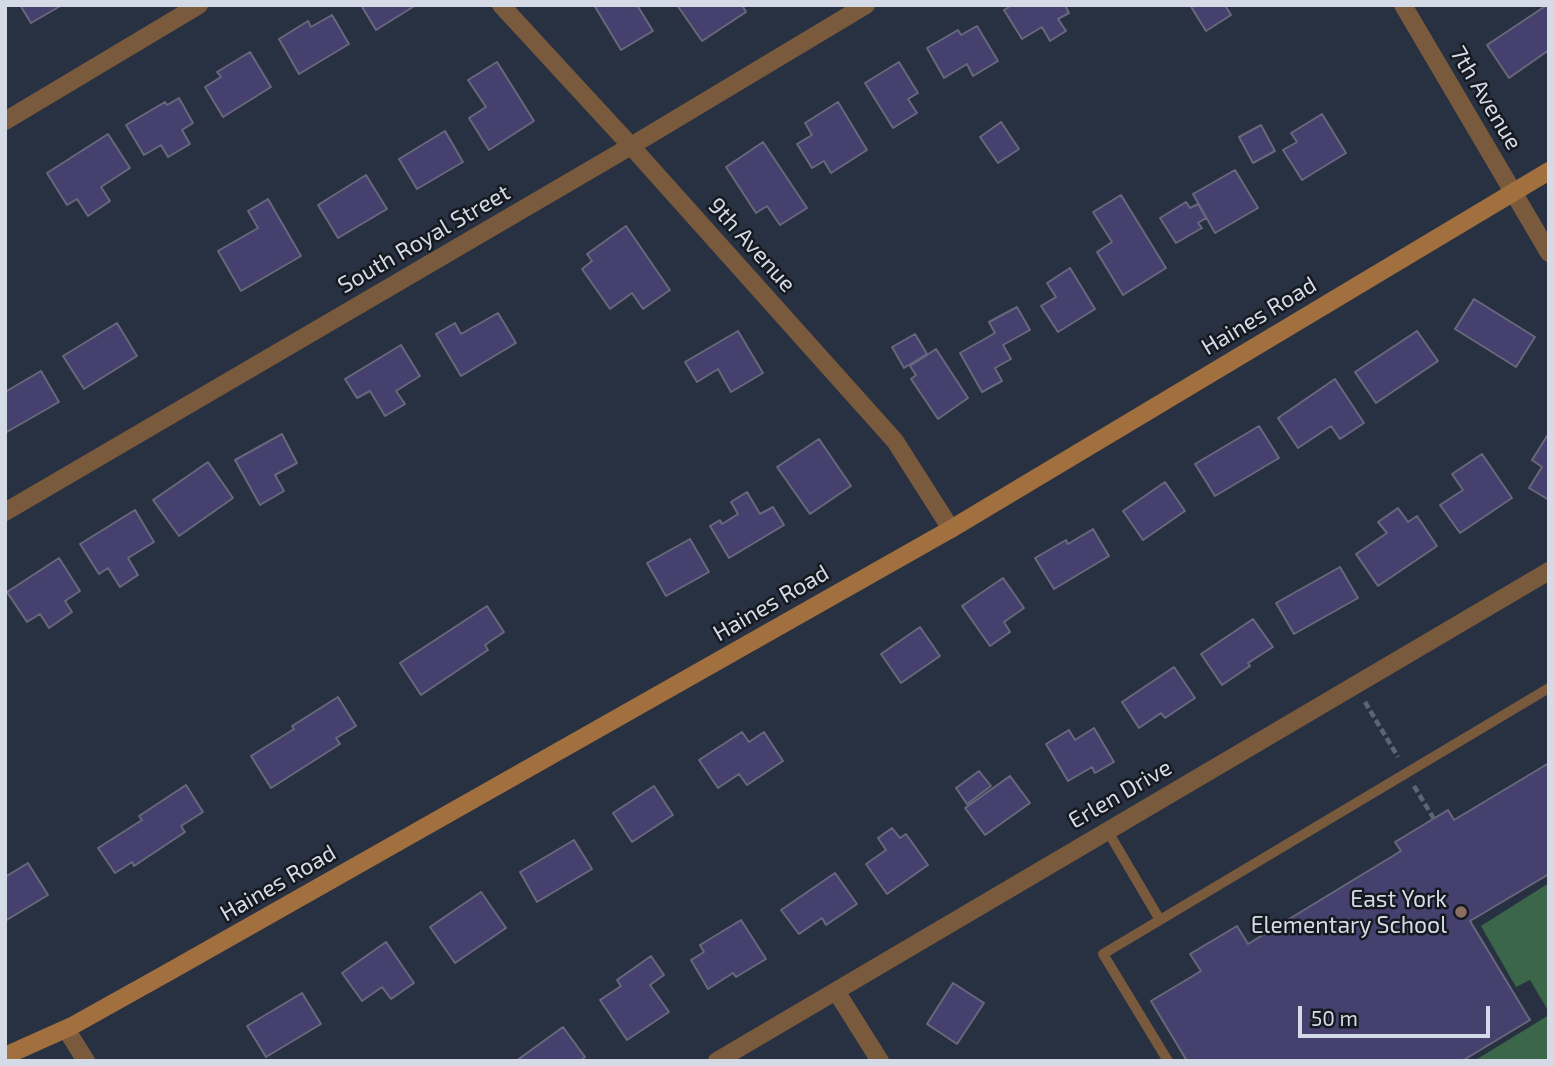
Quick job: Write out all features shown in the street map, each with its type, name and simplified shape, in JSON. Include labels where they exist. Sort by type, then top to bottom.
[{"type":"main road","name":"Haines Road","points":[[5,1056],[66,1029],[951,529],[1549,171]]},
{"type":"street","points":[[5,121],[199,5]]},
{"type":"street","name":"9th Avenue","points":[[501,5],[895,441],[951,529]]},
{"type":"street","name":"South Royal Street","points":[[5,512],[631,146],[866,5]]},
{"type":"street","name":"7th Avenue","points":[[1403,5],[1549,253]]},
{"type":"street","name":"Erlen Drive","points":[[717,1061],[1549,570]]},
{"type":"street","points":[[836,991],[880,1061]]},
{"type":"street","points":[[66,1029],[86,1061]]},
{"type":"lane","points":[[1168,1061],[1103,954],[1549,688]]},
{"type":"lane","points":[[1107,830],[1160,920]]},
{"type":"path","points":[[1355,685],[1434,818]]},
{"type":"green space","points":[[1549,883],[1549,1012],[1530,980],[1516,987],[1481,926]]},
{"type":"green space","points":[[1549,1015],[1549,1061],[1474,1061]]},
{"type":"building","points":[[20,5],[62,5],[31,23]]},
{"type":"building","points":[[361,5],[416,5],[376,30]]},
{"type":"building","points":[[594,5],[637,5],[653,31],[621,50]]},
{"type":"building","points":[[677,5],[742,5],[746,12],[702,41]]},
{"type":"building","points":[[1012,5],[1065,5],[1069,13],[1058,19],[1066,31],[1050,41],[1042,27],[1022,39],[1004,10]]},
{"type":"building","points":[[1190,5],[1225,5],[1231,15],[1206,31]]},
{"type":"building","points":[[1547,5],[1549,50],[1509,78],[1487,45]]},
{"type":"building","points":[[332,15],[349,44],[299,74],[279,39],[308,21],[311,27]]},
{"type":"building","points":[[977,26],[998,61],[973,76],[967,64],[944,78],[927,48],[958,30],[961,35]]},
{"type":"building","points":[[250,52],[271,87],[223,117],[205,87],[221,77],[217,72]]},
{"type":"building","points":[[497,62],[534,121],[489,150],[469,118],[486,107],[468,80]]},
{"type":"building","points":[[899,62],[918,93],[908,99],[917,113],[893,128],[865,83]]},
{"type":"building","points":[[179,98],[193,123],[182,130],[190,144],[168,157],[161,145],[144,155],[126,125],[165,102],[167,105]]},
{"type":"building","points":[[838,102],[867,150],[831,173],[824,161],[812,168],[797,144],[812,135],[805,123]]},
{"type":"building","points":[[1322,114],[1346,153],[1302,180],[1283,150],[1297,142],[1291,133]]},
{"type":"building","points":[[1001,122],[1019,149],[998,163],[980,137]]},
{"type":"building","points":[[1261,125],[1275,151],[1253,163],[1239,137]]},
{"type":"building","points":[[445,131],[463,162],[417,189],[399,159]]},
{"type":"building","points":[[108,134],[130,168],[101,187],[110,201],[88,216],[77,199],[67,205],[47,173]]},
{"type":"building","points":[[763,142],[807,208],[780,225],[767,206],[756,213],[726,167]]},
{"type":"building","points":[[1235,170],[1258,208],[1215,233],[1193,194]]},
{"type":"building","points":[[366,175],[387,209],[338,238],[318,205]]},
{"type":"building","points":[[1121,195],[1166,268],[1123,295],[1097,252],[1112,242],[1093,212]]},
{"type":"building","points":[[268,199],[301,256],[241,291],[218,251],[258,228],[248,211]]},
{"type":"building","points":[[1186,202],[1190,208],[1198,204],[1206,218],[1198,223],[1202,228],[1176,243],[1160,218]]},
{"type":"building","points":[[626,226],[670,290],[643,309],[632,293],[610,309],[582,269],[592,261],[587,254]]},
{"type":"building","points":[[1070,268],[1095,309],[1058,332],[1041,306],[1056,297],[1047,283]]},
{"type":"building","points":[[1474,299],[1535,337],[1516,367],[1455,329]]},
{"type":"building","points":[[1017,307],[1030,330],[1003,345],[1011,359],[995,368],[1002,381],[982,392],[960,353],[995,333],[989,322]]},
{"type":"building","points":[[498,313],[516,343],[461,376],[436,334],[455,323],[461,334]]},
{"type":"building","points":[[117,323],[137,356],[84,389],[63,356]]},
{"type":"building","points":[[738,331],[763,373],[731,392],[718,369],[697,382],[685,362]]},
{"type":"building","points":[[1417,331],[1438,361],[1376,403],[1355,372]]},
{"type":"building","points":[[915,334],[927,354],[904,368],[892,347]]},
{"type":"building","points":[[401,345],[420,376],[396,391],[405,404],[385,416],[370,391],[357,398],[345,379]]},
{"type":"building","points":[[936,349],[968,398],[938,419],[911,379],[916,375],[910,366]]},
{"type":"building","points":[[41,371],[59,402],[5,433],[5,392]]},
{"type":"building","points":[[1335,379],[1364,423],[1340,439],[1331,426],[1298,448],[1278,418]]},
{"type":"building","points":[[1259,426],[1279,458],[1215,496],[1195,464]]},
{"type":"building","points":[[1549,433],[1549,500],[1529,488],[1542,467],[1532,460]]},
{"type":"building","points":[[282,434],[297,463],[275,475],[284,491],[260,505],[235,460]]},
{"type":"building","points":[[819,439],[851,486],[810,514],[777,467]]},
{"type":"building","points":[[1482,454],[1512,498],[1460,533],[1440,505],[1463,490],[1452,474]]},
{"type":"building","points":[[208,462],[233,498],[179,536],[153,500]]},
{"type":"building","points":[[1165,482],[1185,511],[1143,540],[1123,511]]},
{"type":"building","points":[[747,492],[760,514],[773,507],[784,525],[729,558],[710,526],[720,520],[722,524],[738,514],[731,502]]},
{"type":"building","points":[[1398,508],[1408,522],[1417,516],[1437,546],[1378,586],[1356,554],[1387,533],[1378,522]]},
{"type":"building","points":[[135,510],[154,542],[128,558],[138,575],[120,587],[108,568],[99,574],[80,544]]},
{"type":"building","points":[[1093,529],[1109,556],[1054,589],[1035,558],[1066,540],[1068,544]]},
{"type":"building","points":[[690,539],[709,572],[666,596],[647,563]]},
{"type":"building","points":[[59,558],[80,591],[65,601],[72,612],[49,628],[40,614],[27,622],[7,592]]},
{"type":"building","points":[[1340,567],[1358,598],[1294,634],[1276,603]]},
{"type":"building","points":[[1003,578],[1024,608],[1004,622],[1010,632],[990,646],[962,606]]},
{"type":"building","points":[[487,606],[504,632],[485,645],[488,650],[421,695],[400,663]]},
{"type":"building","points":[[1253,619],[1273,647],[1248,663],[1250,666],[1222,685],[1201,654]]},
{"type":"building","points":[[920,627],[940,656],[901,683],[881,654]]},
{"type":"building","points":[[1174,667],[1195,698],[1165,718],[1161,713],[1139,728],[1122,702]]},
{"type":"building","points":[[338,697],[356,726],[336,738],[340,744],[271,788],[251,756]]},
{"type":"building","points":[[1094,728],[1114,762],[1095,773],[1092,767],[1068,781],[1046,744],[1069,730],[1075,740]]},
{"type":"building","points":[[742,732],[749,742],[764,732],[783,761],[747,785],[739,774],[718,788],[699,760]]},
{"type":"building","points":[[1549,763],[1549,874],[1470,921],[1530,1020],[1462,1061],[1187,1061],[1151,1001],[1201,971],[1190,954],[1237,926],[1248,944],[1401,851],[1395,842],[1448,810],[1454,820]]},
{"type":"building","points":[[979,771],[991,786],[967,804],[956,788]]},
{"type":"building","points":[[1010,776],[1030,803],[985,835],[965,808]]},
{"type":"building","points":[[186,785],[203,812],[181,826],[185,832],[134,866],[132,862],[115,873],[98,848],[142,820],[139,816]]},
{"type":"building","points":[[654,786],[673,815],[632,842],[613,813]]},
{"type":"building","points":[[892,828],[900,838],[906,834],[928,865],[887,894],[866,864],[886,850],[878,838]]},
{"type":"building","points":[[574,840],[592,869],[537,902],[520,872]]},
{"type":"building","points":[[28,863],[48,895],[5,921],[5,877]]},
{"type":"building","points":[[835,873],[857,904],[826,925],[822,918],[799,934],[781,910]]},
{"type":"building","points":[[481,892],[506,928],[455,963],[430,927]]},
{"type":"building","points":[[741,920],[766,959],[736,977],[733,973],[708,989],[691,960],[704,952],[700,945]]},
{"type":"building","points":[[386,942],[414,983],[391,999],[382,987],[362,1001],[342,973]]},
{"type":"building","points":[[651,956],[664,975],[650,985],[669,1012],[627,1040],[600,1000],[621,986],[617,980]]},
{"type":"building","points":[[953,983],[984,1003],[957,1044],[927,1024]]},
{"type":"building","points":[[302,993],[321,1024],[266,1057],[247,1026]]},
{"type":"building","points":[[563,1027],[585,1057],[580,1061],[516,1061]]},
{"type":"place","name":"East York Elementary School","points":[[1461,912]]}]
